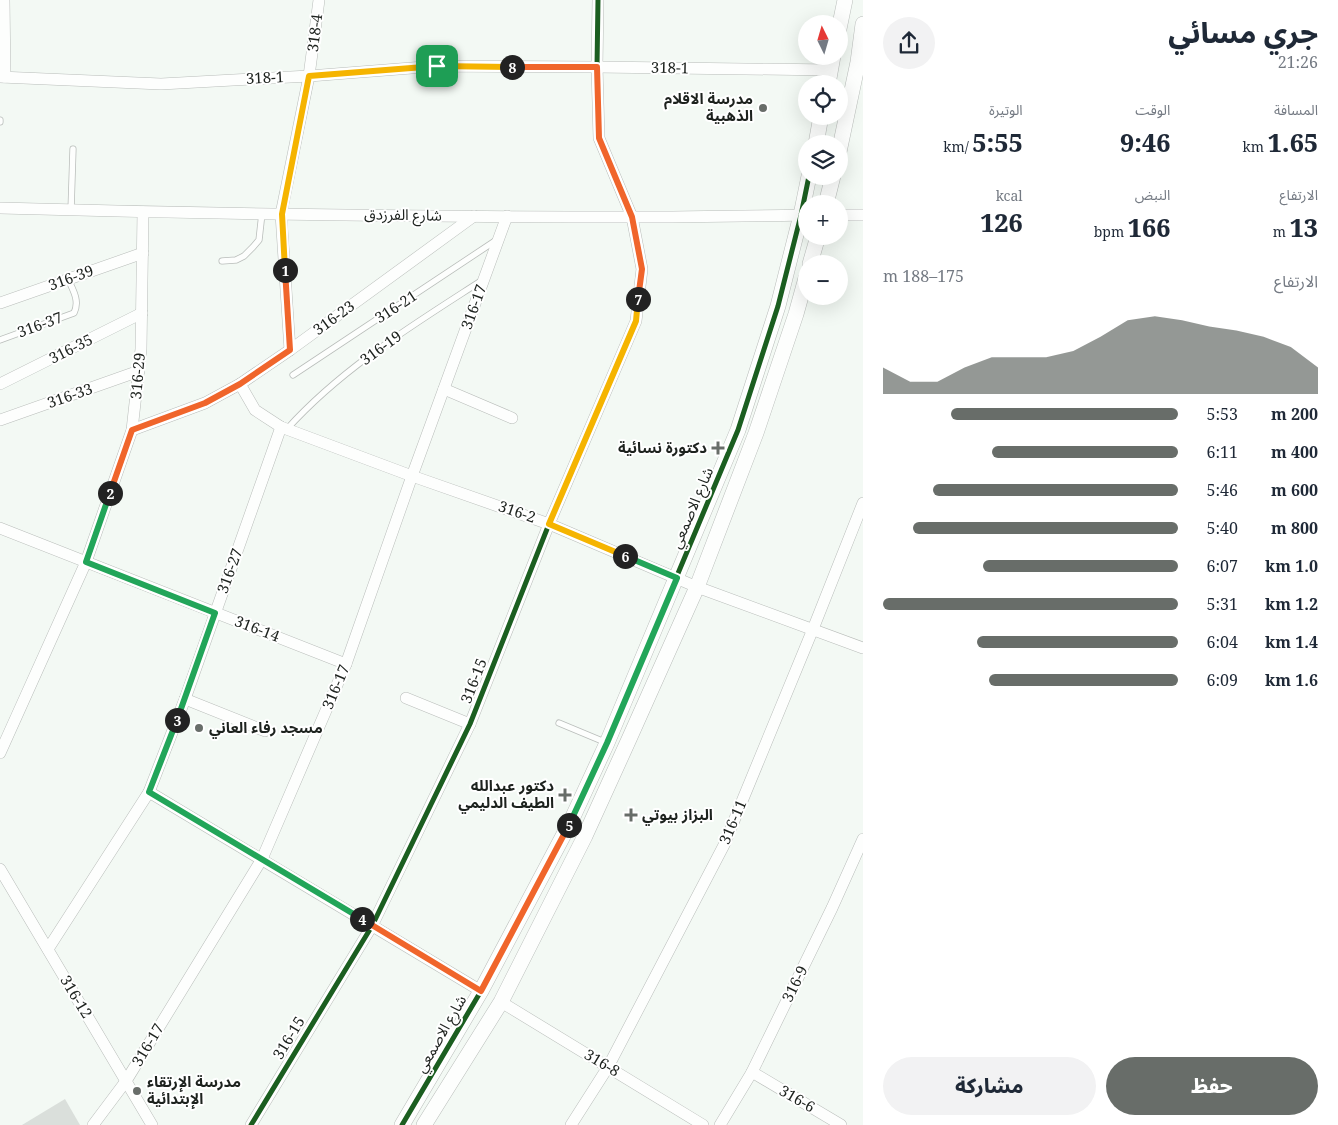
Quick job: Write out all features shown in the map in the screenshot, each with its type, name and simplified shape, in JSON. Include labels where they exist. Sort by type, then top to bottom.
[{"type":"street","points":[[3,77],[4,0]]},
{"type":"street","name":"318-4","points":[[290,350],[282,214],[309,76],[319,0]]},
{"type":"street","name":"316-15","points":[[251,1125],[372,926],[470,724],[549,524],[636,321],[642,269],[632,217],[599,138],[598,0]]},
{"type":"street","points":[[842,15],[845,0]]},
{"type":"street","points":[[843,135],[860,62],[863,24]]},
{"type":"street","name":"318-1","points":[[3,77],[161,84],[309,76],[437,66],[831,70]]},
{"type":"street","name":"شارع الفرزدق","points":[[0,208],[262,214],[474,216],[798,215]]},
{"type":"street","name":"316-29","points":[[0,753],[86,562],[132,430],[140,371],[144,212]]},
{"type":"street","points":[[848,215],[863,215]]},
{"type":"street","name":"316-23","points":[[132,430],[205,403],[240,384],[290,350],[474,216]]},
{"type":"street","name":"316-17","points":[[93,1125],[126,1081],[262,859],[346,664],[412,476],[508,216]]},
{"type":"street","name":"شارع الاصمعي","points":[[402,1125],[481,991],[571,821],[607,743],[738,430],[778,306],[798,236]]},
{"type":"street","name":"316-39","points":[[0,303],[143,252]]},
{"type":"street","points":[[424,1125],[501,1002],[584,836],[697,587],[756,432],[798,305]]},
{"type":"street","name":"316-35","points":[[0,384],[142,314]]},
{"type":"street","name":"316-33","points":[[0,420],[140,371]]},
{"type":"street","name":"316-2","points":[[240,384],[254,410],[284,428],[412,476],[549,524],[697,587],[863,648]]},
{"type":"street","points":[[444,389],[512,418]]},
{"type":"street","name":"316-27","points":[[48,949],[149,792],[284,428]]},
{"type":"street","name":"316-11","points":[[571,1125],[608,1067],[724,845],[863,503]]},
{"type":"street","name":"316-14","points":[[0,528],[346,664]]},
{"type":"street","points":[[406,698],[470,724]]},
{"type":"street","points":[[185,699],[265,731]]},
{"type":"street","points":[[149,792],[481,991]]},
{"type":"street","name":"316-9","points":[[720,1125],[752,1072],[832,908],[863,839]]},
{"type":"street","name":"316-12","points":[[0,869],[152,1125]]},
{"type":"street","name":"316-8","points":[[501,1002],[703,1125]]},
{"type":"street","name":"316-6","points":[[752,1072],[841,1125]]},
{"type":"lane","points":[[71,210],[73,149]]},
{"type":"lane","points":[[222,261],[236,260],[244,256],[259,240],[262,214]]},
{"type":"lane","name":"316-21","points":[[292,375],[499,239]]},
{"type":"lane","name":"316-37","points":[[0,340],[74,313],[77,308],[77,301],[68,279]]},
{"type":"lane","name":"316-19","points":[[284,428],[356,366],[404,331],[484,279]]},
{"type":"lane","points":[[559,723],[607,743]]},
{"type":"building","points":[[65,1099],[80,1125],[22,1125]]},
{"type":"cycle path","points":[[251,1125],[372,926],[470,724],[549,524],[636,321],[642,269],[632,217],[599,138],[598,0]]},
{"type":"cycle path","points":[[402,1125],[481,991],[571,821],[607,743],[738,430],[778,306],[807,185]]},
{"type":"place","name":"مدرسة الاقلام الذهبية","points":[[763,108]]},
{"type":"place","name":"دكتورة نسائية","points":[[718,448]]},
{"type":"place","name":"مسجد رفاء العاني","points":[[199,728]]},
{"type":"place","name":"دكتور عبدالله الطيف الدليمي","points":[[565,795]]},
{"type":"place","name":"البزاز بيوتي","points":[[631,815]]},
{"type":"place","name":"مدرسة الإرتقاء الإبتدائية","points":[[137,1091]]},
{"type":"route","points":[[437,66],[597,67],[599,138],[632,217],[642,269],[636,321],[549,524],[677,578],[607,743],[571,821],[481,991],[149,792],[185,699],[215,613],[86,562],[132,430],[205,403],[240,384],[290,350],[282,214],[309,76],[437,66]]}]
